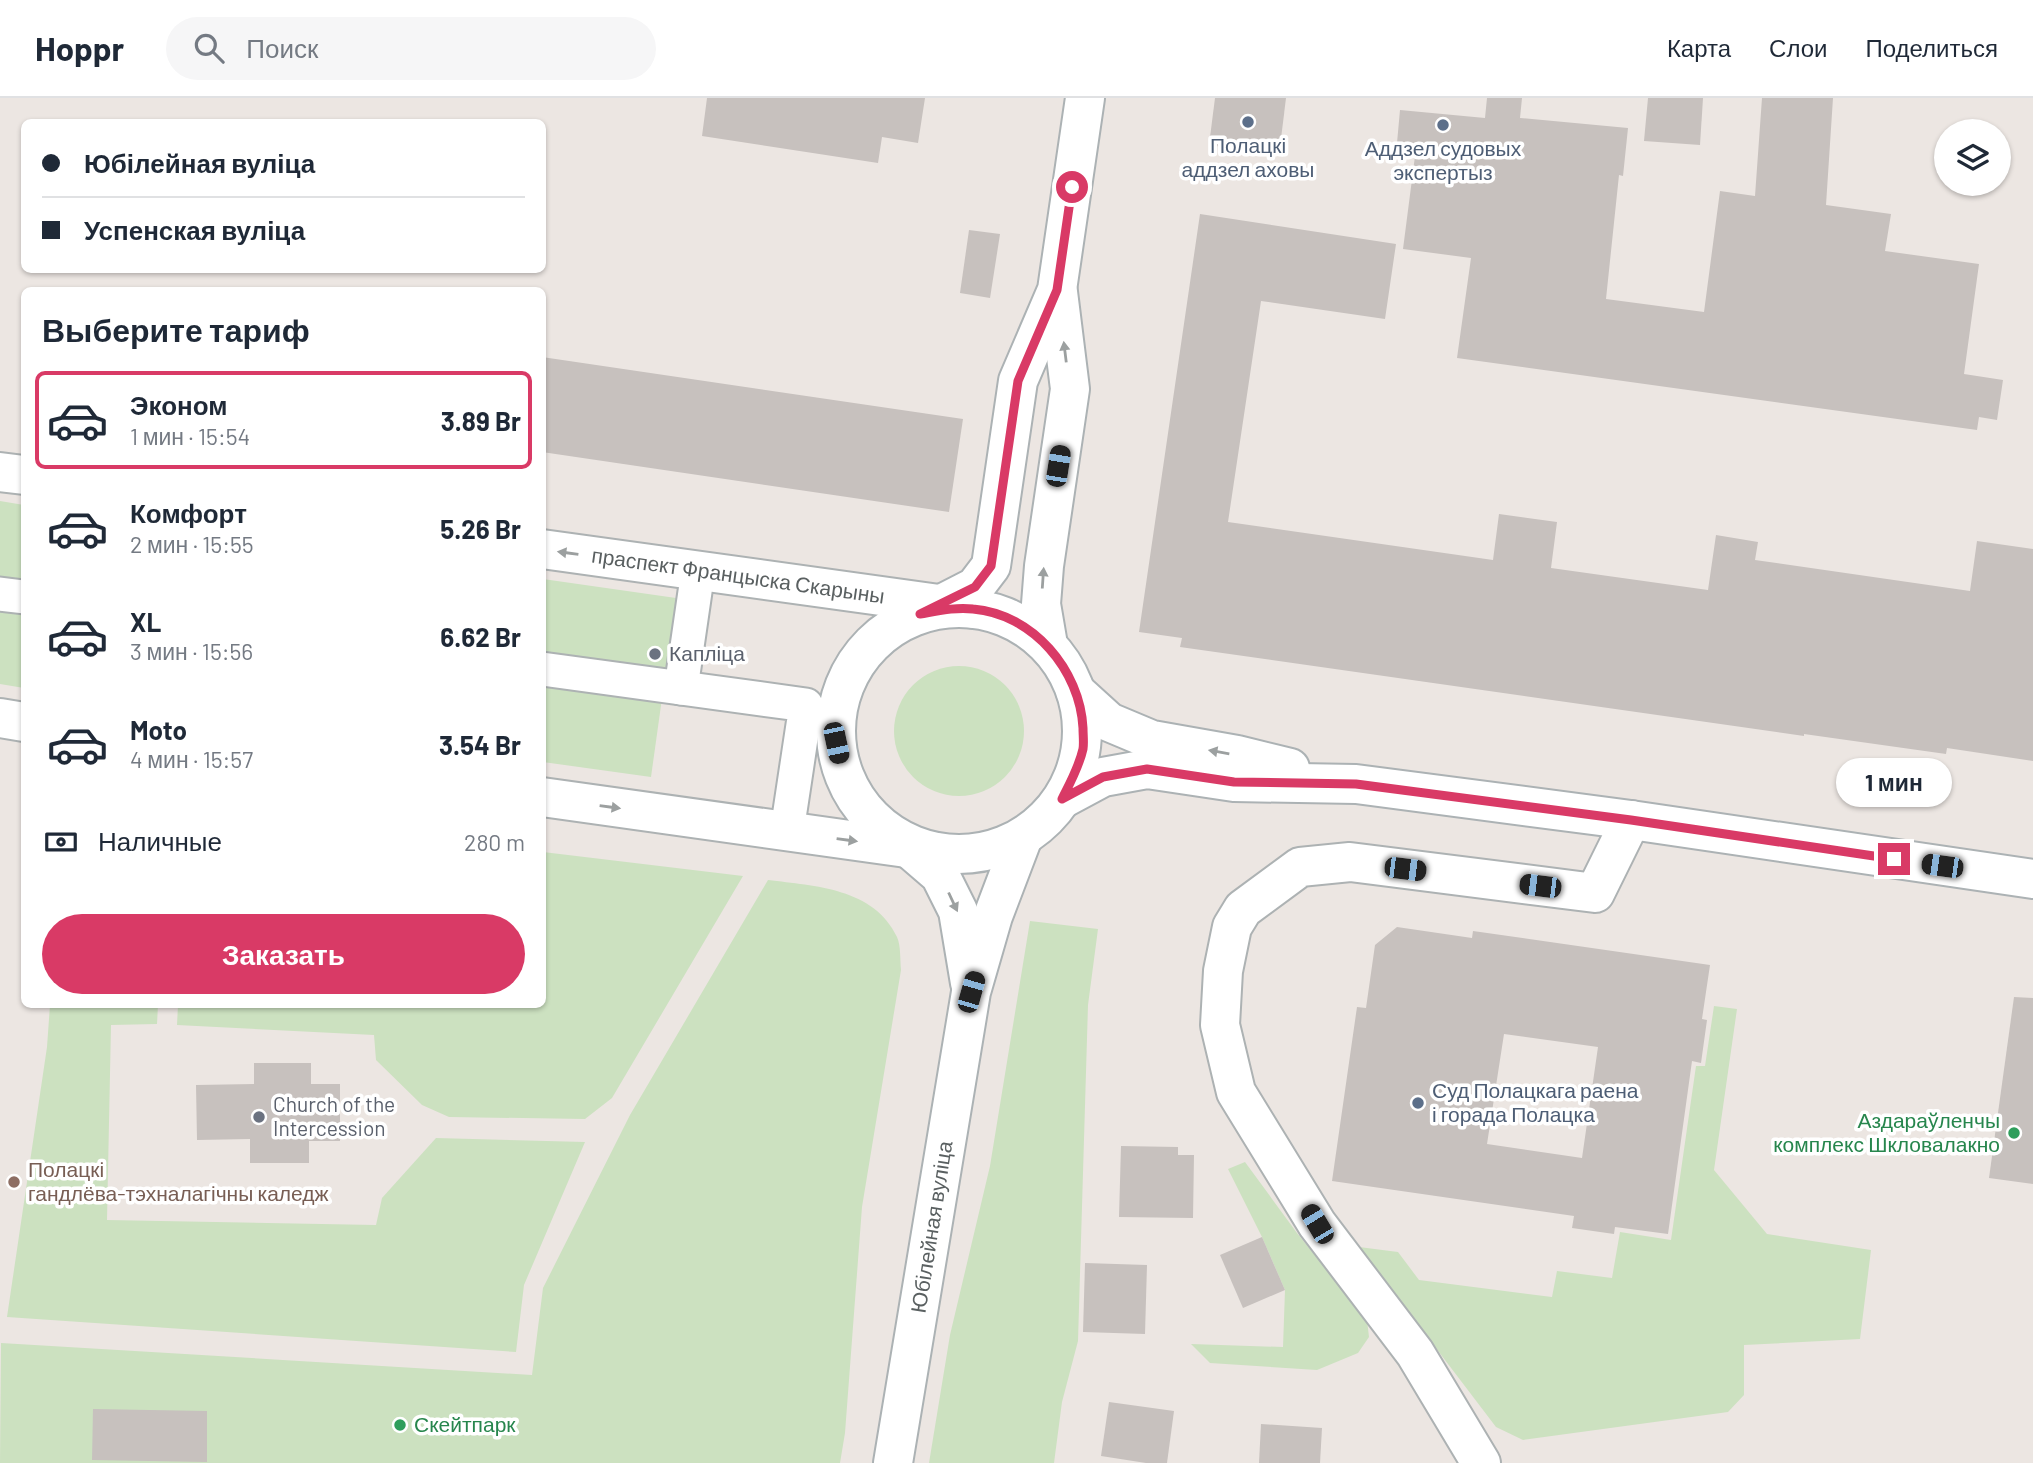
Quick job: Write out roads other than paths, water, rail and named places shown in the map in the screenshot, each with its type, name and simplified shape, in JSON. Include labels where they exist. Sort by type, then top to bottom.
[{"type":"main road","points":[[916,846],[870,817],[853,795],[842,770],[836,743],[836,716],[849,676],[873,643],[895,626],[946,609],[975,587],[991,566],[1018,381],[1057,290],[1085,98]]},
{"type":"main road","points":[[1048,645],[1041,604],[1044,566],[1070,388],[1057,290]]},
{"type":"main road","points":[[0,472],[21,475]]},
{"type":"main road","name":"праспект Францыска Скарыны","points":[[546,550],[946,609]]},
{"type":"main road","points":[[546,798],[971,854],[998,848],[1023,836],[1045,820],[1062,799],[1075,774],[1083,748],[1082,719],[1076,692],[1065,667],[1048,645],[1027,628],[1002,616],[946,609]]},
{"type":"main road","points":[[1076,692],[1109,722],[1152,740],[1237,755],[1356,784],[1631,820],[2033,879]]},
{"type":"main road","points":[[0,718],[21,722]]},
{"type":"main road","points":[[1062,799],[1103,777],[1147,769],[1234,782],[1356,784]]},
{"type":"main road","points":[[1481,1463],[1415,1353],[1317,1224],[1237,1092],[1220,1025],[1223,971],[1233,927],[1243,909],[1300,867],[1350,862],[1595,893],[1631,820]]},
{"type":"main road","name":"Юбілейная вуліца","points":[[893,1463],[971,992],[993,916],[1023,836]]},
{"type":"main road","name":"Юбілейная вуліца","points":[[916,846],[940,875],[958,911],[971,992]]},
{"type":"street","points":[[681,688],[698,571]]},
{"type":"street","points":[[0,594],[21,597]]},
{"type":"street","points":[[546,670],[806,705],[787,831]]},
{"type":"place","name":"Полацкі аддзел аховы","points":[[1248,122]]},
{"type":"place","name":"Аддзел судовых экспертыз","points":[[1443,125]]},
{"type":"place","name":"Капліца","points":[[655,654]]},
{"type":"place","name":"Суд Полацкага раена і горада Полацка","points":[[1418,1103]]},
{"type":"place","name":"Church of the Intercession","points":[[259,1117]]},
{"type":"place","name":"Аздараўленчы комплекс Шкловалакно","points":[[2014,1133]]},
{"type":"place","name":"Полацкі гандлёва-тэхналагічны каледж","points":[[14,1182]]},
{"type":"place","name":"Скейтпарк","points":[[400,1425]]}]
